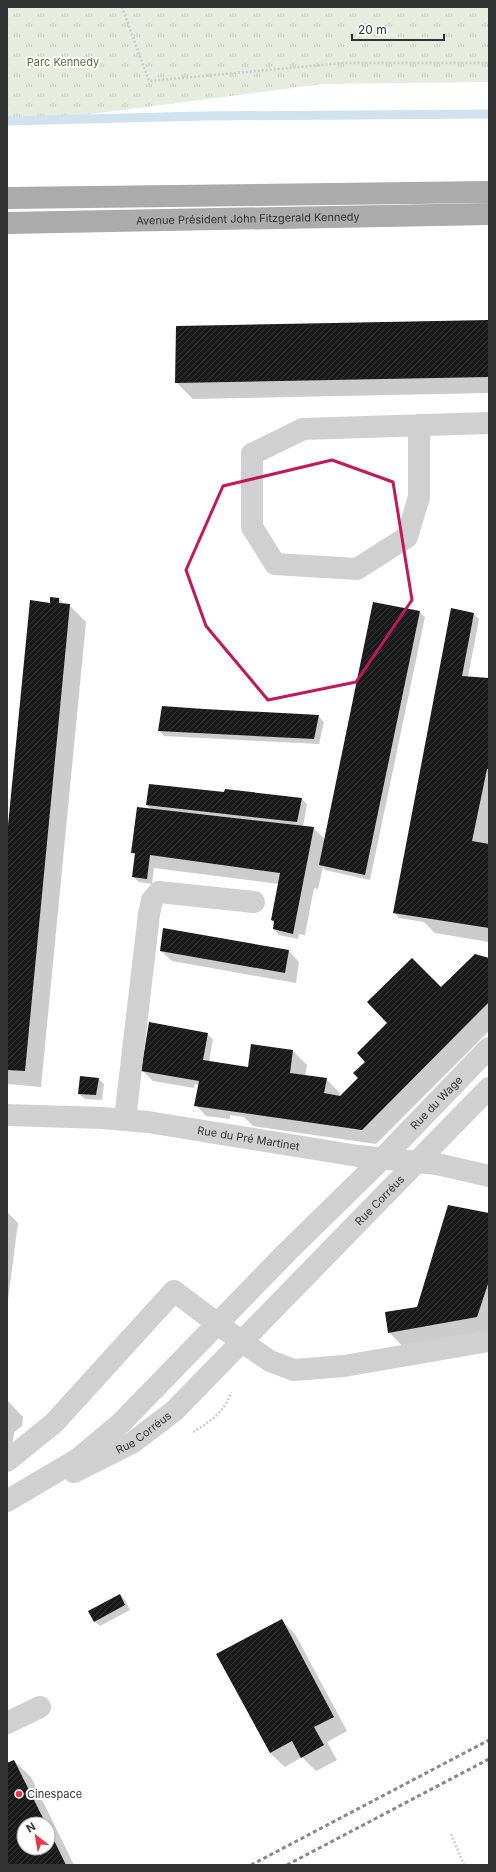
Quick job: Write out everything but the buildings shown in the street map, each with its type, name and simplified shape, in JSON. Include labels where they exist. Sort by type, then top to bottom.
[{"type":"main road","points":[[7,198],[489,192]]},
{"type":"main road","name":"Avenue Président John Fitzgerald Kennedy","points":[[7,223],[489,214]]},
{"type":"street","points":[[419,425],[420,497],[407,537],[357,569],[275,564],[252,527],[252,454],[303,429],[419,425],[489,423]]},
{"type":"street","points":[[125,1120],[149,914],[152,900],[159,892],[254,902]]},
{"type":"street","name":"Rue du Wage","points":[[383,1158],[489,1048]]},
{"type":"street","points":[[417,1161],[489,1088]]},
{"type":"street","name":"Rue du Pré Martinet","points":[[7,1115],[125,1120],[333,1153],[417,1161],[489,1176]]},
{"type":"street","name":"Rue Corréus","points":[[16,1497],[78,1458],[121,1423],[287,1252],[383,1158]]},
{"type":"street","name":"Rue Corréus","points":[[16,1497],[93,1464],[142,1437],[174,1411],[417,1161]]},
{"type":"street","points":[[7,1461],[54,1423],[174,1291],[217,1324],[270,1361],[294,1370],[344,1366],[489,1340]]},
{"type":"street","points":[[7,1723],[40,1707]]},
{"type":"path","points":[[122,7],[149,81],[343,63],[489,63]]},
{"type":"path","points":[[451,1834],[464,1865]]},
{"type":"highlighted area","points":[[332,460],[393,482],[412,600],[356,682],[268,700],[206,626],[186,570],[223,486]]},
{"type":"green space","name":"Parc Kennedy","points":[[7,7],[489,7],[489,82],[323,84],[7,125]]},
{"type":"waterway","points":[[7,121],[202,116],[489,114]]},
{"type":"railway","points":[[251,1865],[489,1740]]},
{"type":"railway","points":[[287,1865],[489,1759]]},
{"type":"place","name":"Cinespace","points":[[19,1794]]}]
